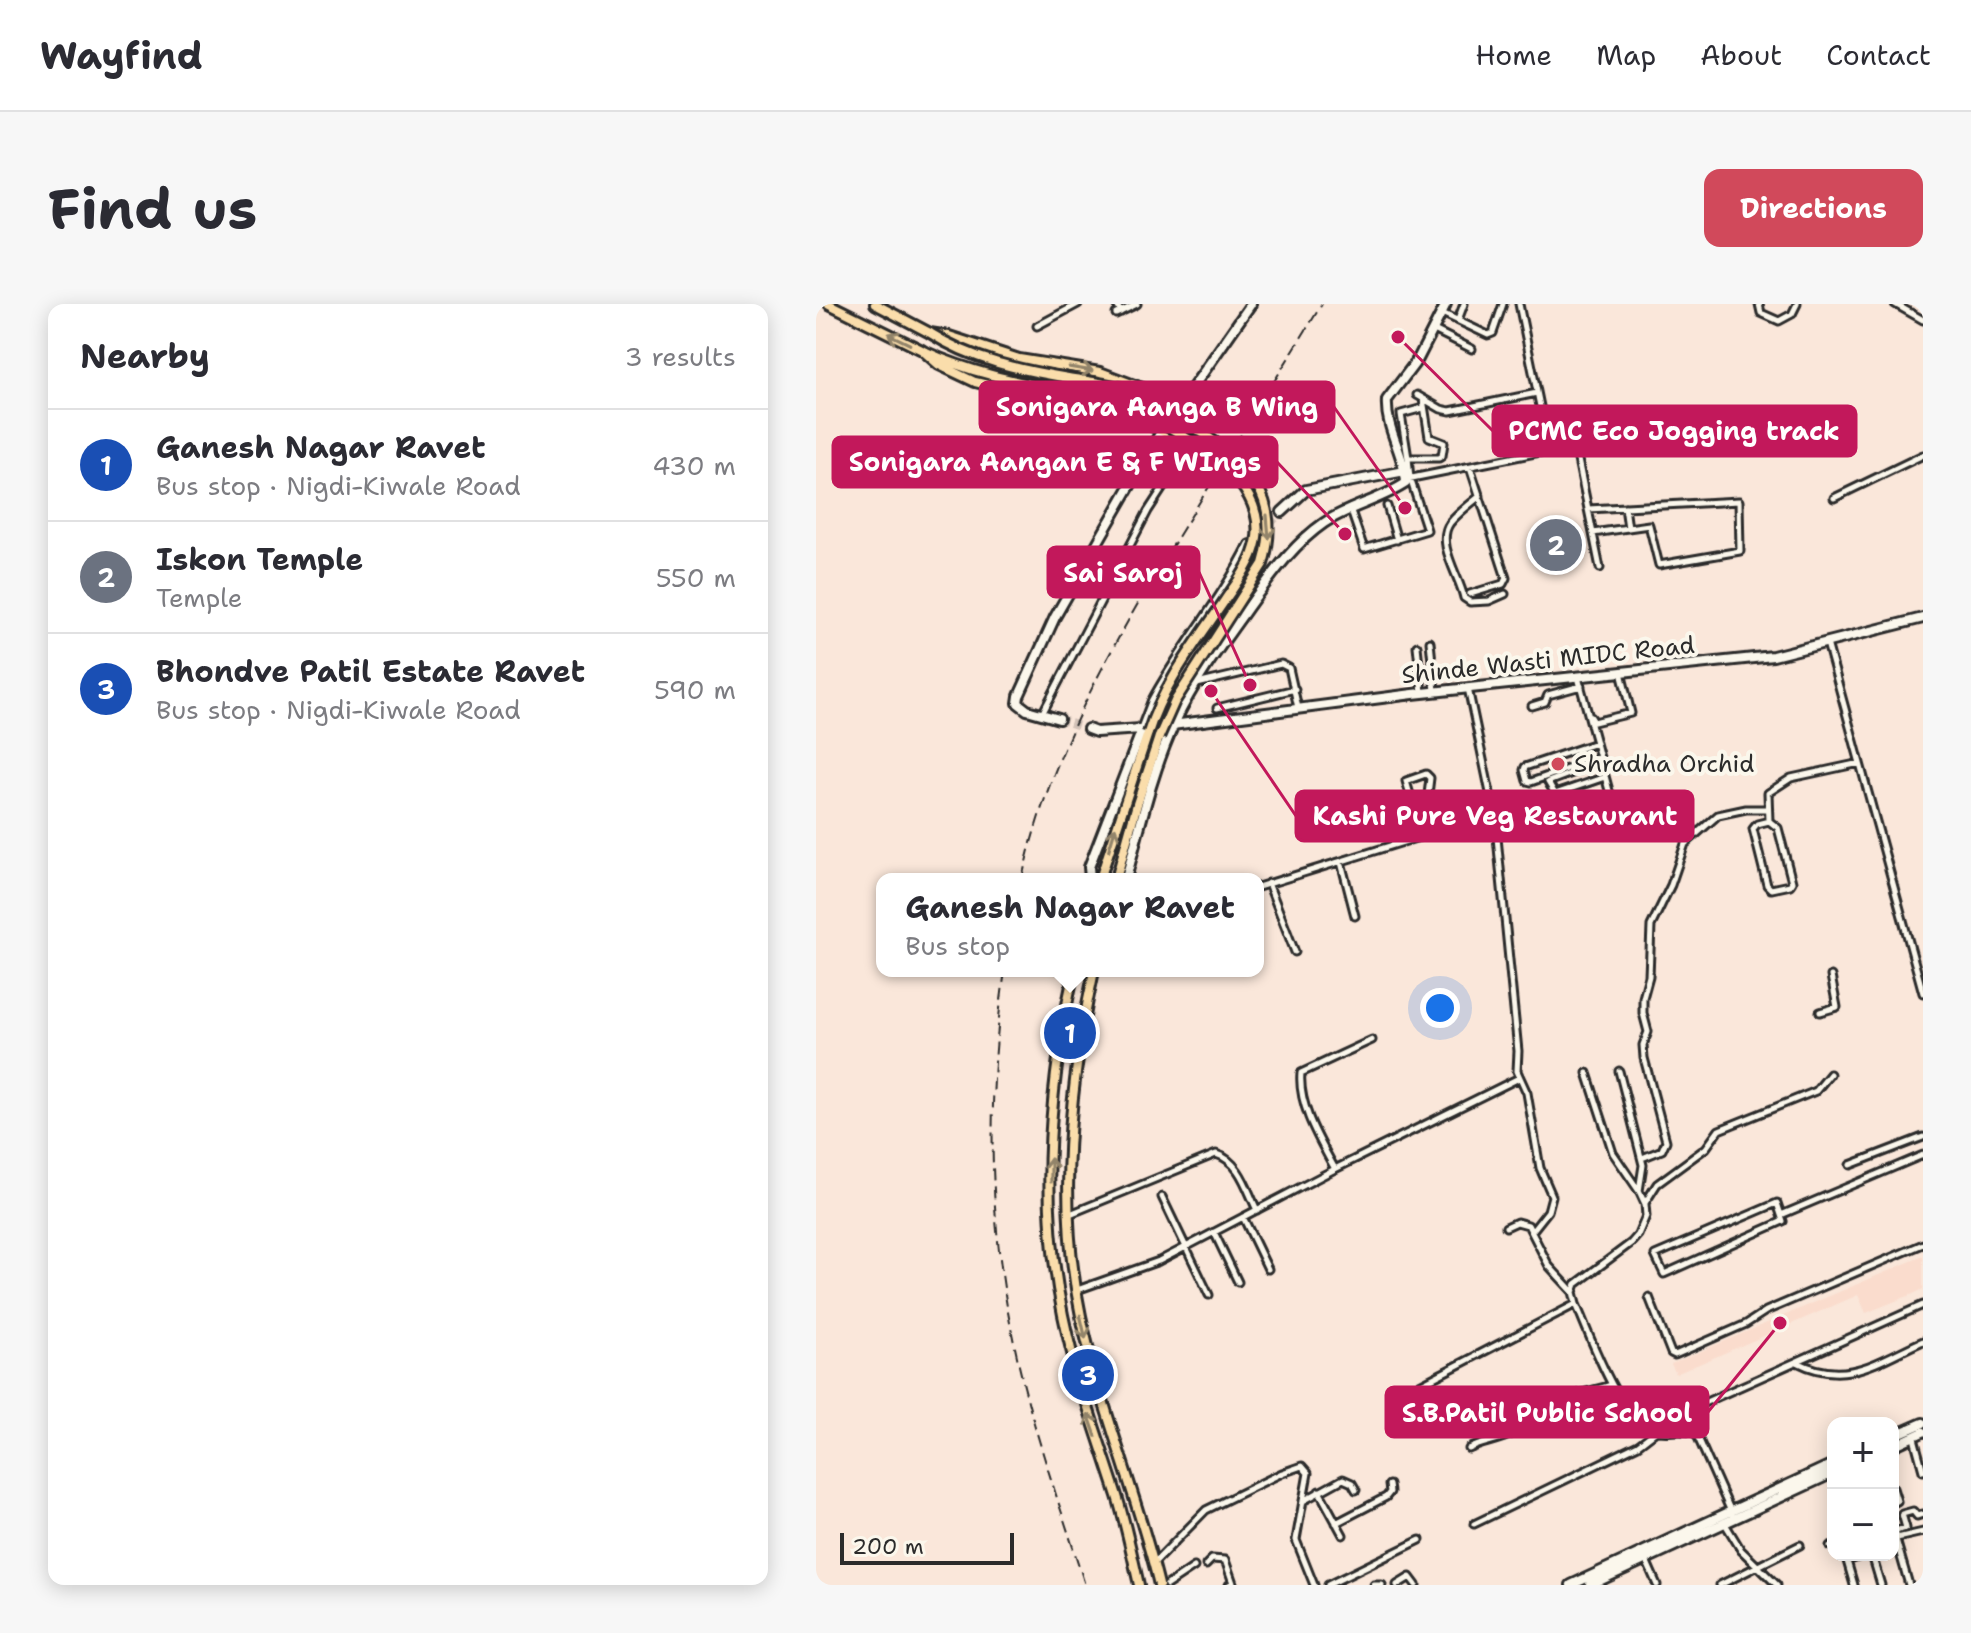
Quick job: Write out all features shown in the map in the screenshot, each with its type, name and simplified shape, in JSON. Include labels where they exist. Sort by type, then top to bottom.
[{"type":"main road","points":[[829,304],[922,350],[993,377],[1129,407],[1155,419],[1226,466],[1246,490],[1254,508],[1254,552],[1157,705],[1102,873]]},
{"type":"main road","points":[[875,304],[958,350],[994,362],[1100,383],[1145,398],[1180,418],[1239,461],[1254,478],[1264,498],[1270,541],[1263,564],[1175,701],[1137,804],[1118,873]]},
{"type":"main road","points":[[930,333],[949,336],[1019,359],[1100,372],[1182,403]]},
{"type":"main road","points":[[922,350],[939,365],[975,382],[1100,406],[1179,436]]},
{"type":"main road","points":[[1073,977],[1051,1108],[1052,1250],[1075,1366],[1118,1499],[1139,1585]]},
{"type":"main road","points":[[1093,977],[1080,1034],[1072,1110],[1070,1214],[1077,1290],[1091,1360],[1159,1585]]},
{"type":"street","points":[[1037,326],[1078,304]]},
{"type":"street","points":[[1116,304],[1118,313],[1137,304]]},
{"type":"street","points":[[1042,714],[1148,511],[1194,439],[1179,436],[1182,403],[1251,304]]},
{"type":"street","points":[[1350,508],[1364,549],[1427,530],[1390,425],[1387,400],[1411,370],[1446,304]]},
{"type":"street","points":[[1458,320],[1464,304]]},
{"type":"street","points":[[1442,313],[1490,334],[1503,304]]},
{"type":"street","points":[[1519,304],[1549,450]]},
{"type":"street","points":[[1759,304],[1761,313],[1779,321],[1792,314],[1797,304]]},
{"type":"street","points":[[1895,304],[1923,320]]},
{"type":"street","points":[[1434,330],[1472,349]]},
{"type":"street","points":[[1408,458],[1442,456],[1444,443],[1429,437],[1420,397],[1450,411],[1537,393]]},
{"type":"street","points":[[1128,873],[1143,811],[1175,724],[1197,684],[1276,570],[1306,538],[1323,523],[1350,508],[1402,486],[1407,476],[1408,458],[1401,414],[1423,408]]},
{"type":"street","points":[[1059,719],[1022,707],[1018,703],[1019,696],[1055,617],[1162,430]]},
{"type":"street","points":[[1282,512],[1306,490],[1470,467],[1590,442]]},
{"type":"street","points":[[1575,445],[1600,568]]},
{"type":"street","points":[[1834,498],[1923,455]]},
{"type":"street","points":[[1470,467],[1506,578],[1503,584],[1470,594]]},
{"type":"street","points":[[1480,496],[1448,525],[1445,539],[1448,555],[1464,598],[1470,602],[1489,601],[1505,594]]},
{"type":"street","points":[[1588,509],[1739,501],[1740,551],[1659,565],[1649,525],[1593,533]]},
{"type":"street","points":[[1387,506],[1397,540]]},
{"type":"street","points":[[1625,507],[1628,528]]},
{"type":"street","points":[[1090,873],[1089,867],[1141,729],[1165,679],[1235,575],[1250,545]]},
{"type":"street","name":"Shinde Wasti MIDC Road","points":[[1088,729],[1096,732],[1141,729],[1422,688],[1580,680],[1621,672],[1773,656],[1923,618]]},
{"type":"street","points":[[1430,642],[1435,687]]},
{"type":"street","points":[[1827,643],[1923,993]]},
{"type":"street","points":[[1417,646],[1422,688]]},
{"type":"street","points":[[1197,684],[1281,664],[1289,668],[1298,708]]},
{"type":"street","points":[[1580,680],[1594,722],[1631,713],[1621,672]]},
{"type":"street","points":[[1532,706],[1545,702],[1548,695],[1580,680]]},
{"type":"street","points":[[1580,680],[1617,820]]},
{"type":"street","points":[[1468,688],[1495,817],[1518,1051],[1517,1071],[1532,1110],[1540,1168],[1552,1196],[1548,1211],[1533,1230]]},
{"type":"street","points":[[1217,708],[1295,689]]},
{"type":"street","points":[[1596,743],[1525,767],[1524,770],[1527,781],[1531,782],[1600,760]]},
{"type":"street","points":[[1586,746],[1597,780]]},
{"type":"street","points":[[1591,763],[1548,782],[1555,794],[1605,777]]},
{"type":"street","points":[[1769,821],[1757,824],[1753,829],[1767,885],[1771,889],[1792,882],[1778,828],[1769,821],[1768,793],[1781,783],[1860,763]]},
{"type":"street","points":[[1426,811],[1415,812],[1406,781],[1426,774],[1430,778],[1426,811],[1432,833]]},
{"type":"street","points":[[1642,1158],[1662,1150],[1666,1141],[1643,1045],[1648,1032],[1643,998],[1649,976],[1651,926],[1671,885],[1685,844],[1694,834],[1718,815],[1746,809],[1767,809]]},
{"type":"street","points":[[1264,885],[1495,817]]},
{"type":"street","points":[[1341,862],[1355,916]]},
{"type":"street","points":[[1268,883],[1295,952]]},
{"type":"street","points":[[1820,1012],[1837,1007],[1831,976]]},
{"type":"street","points":[[1335,1169],[1305,1104],[1301,1073],[1372,1040]]},
{"type":"street","points":[[1619,1071],[1642,1158],[1639,1191]]},
{"type":"street","points":[[1573,1292],[1583,1277],[1638,1235],[1646,1216],[1639,1191],[1613,1153],[1587,1073]]},
{"type":"street","points":[[1645,1204],[1657,1184],[1706,1148],[1719,1130],[1816,1091],[1830,1074]]},
{"type":"street","points":[[1077,1290],[1159,1261],[1519,1078]]},
{"type":"street","points":[[1850,1165],[1923,1137]]},
{"type":"street","points":[[1070,1214],[1216,1154],[1226,1158],[1239,1171],[1257,1210]]},
{"type":"street","points":[[1781,1215],[1923,1155]]},
{"type":"street","points":[[1162,1197],[1209,1295]]},
{"type":"street","points":[[1777,1203],[1781,1215],[1783,1221],[1664,1274],[1655,1255],[1777,1203]]},
{"type":"street","points":[[1243,1217],[1268,1269]]},
{"type":"street","points":[[1506,1227],[1522,1222],[1533,1230],[1549,1266],[1573,1292],[1623,1404],[1646,1428],[1696,1433],[1741,1550],[1777,1585]]},
{"type":"street","points":[[1214,1232],[1238,1282]]},
{"type":"street","points":[[1649,1297],[1670,1350],[1675,1355],[1746,1324],[1766,1311],[1923,1244]]},
{"type":"street","points":[[1412,1389],[1576,1304]]},
{"type":"street","points":[[1474,1524],[1626,1451],[1659,1431],[1677,1415],[1923,1305]]},
{"type":"street","points":[[1796,1361],[1815,1370],[1848,1374],[1923,1341]]},
{"type":"street","points":[[1469,1449],[1508,1435],[1517,1428],[1522,1418],[1538,1408],[1612,1385]]},
{"type":"street","points":[[1899,1433],[1923,1423]]},
{"type":"street","points":[[1899,1443],[1923,1432]]},
{"type":"street","points":[[1913,1437],[1923,1471]]},
{"type":"street","points":[[1153,1563],[1206,1510],[1298,1466],[1306,1468],[1308,1473],[1296,1543],[1314,1585]]},
{"type":"street","points":[[1590,1585],[1827,1467]]},
{"type":"street","points":[[1571,1585],[1827,1476]]},
{"type":"street","points":[[1302,1501],[1343,1479],[1352,1483],[1356,1490]]},
{"type":"street","points":[[1336,1523],[1386,1497],[1390,1492],[1389,1485]]},
{"type":"street","points":[[1319,1491],[1343,1535]]},
{"type":"street","points":[[1899,1529],[1906,1528],[1902,1514],[1913,1511],[1917,1516],[1923,1514]]},
{"type":"street","points":[[1899,1538],[1923,1532]]},
{"type":"street","points":[[1328,1585],[1420,1540]]},
{"type":"street","points":[[1720,1585],[1800,1545]]},
{"type":"street","points":[[1899,1550],[1909,1585]]},
{"type":"street","points":[[1206,1565],[1212,1559],[1225,1560],[1233,1583],[1229,1585]]},
{"type":"street","points":[[1645,1559],[1657,1585]]},
{"type":"street","points":[[1847,1561],[1854,1585]]},
{"type":"street","points":[[1874,1561],[1881,1585]]},
{"type":"street","points":[[1167,1585],[1194,1567]]},
{"type":"street","points":[[1397,1585],[1410,1577],[1416,1585]]},
{"type":"street","points":[[1374,1585],[1382,1585]]},
{"type":"shaded area","points":[[1923,1256],[1923,1289],[1913,1294],[1866,1313],[1858,1295],[1676,1374],[1671,1364]]},
{"type":"tunnel","points":[[1253,541],[1282,512]]},
{"type":"tunnel","points":[[1059,719],[1088,729]]},
{"type":"railway","points":[[1024,873],[1035,830],[1069,736],[1114,646],[1322,304]]},
{"type":"railway","points":[[1004,977],[993,1114],[995,1210],[1000,1257],[1023,1382],[1085,1585]]},
{"type":"place","name":"PCMC Eco Jogging track","points":[[1398,337]]},
{"type":"place","name":"Sonigara Aanga B Wing","points":[[1405,508]]},
{"type":"place","name":"Sonigara Aangan E & F WIngs","points":[[1345,534]]},
{"type":"place","name":"Iskon Temple","points":[[1556,545]]},
{"type":"place","name":"Sai Saroj","points":[[1250,685]]},
{"type":"place","name":"Kashi Pure Veg Restaurant","points":[[1211,691]]},
{"type":"place","name":"Shradha Orchid","points":[[1558,764]]},
{"type":"place","name":"Ganesh Nagar Ravet","points":[[1070,1033]]},
{"type":"place","name":"S.B.Patil Public School","points":[[1780,1323]]},
{"type":"place","name":"Bhondve Patil Estate Ravet","points":[[1088,1375]]}]
